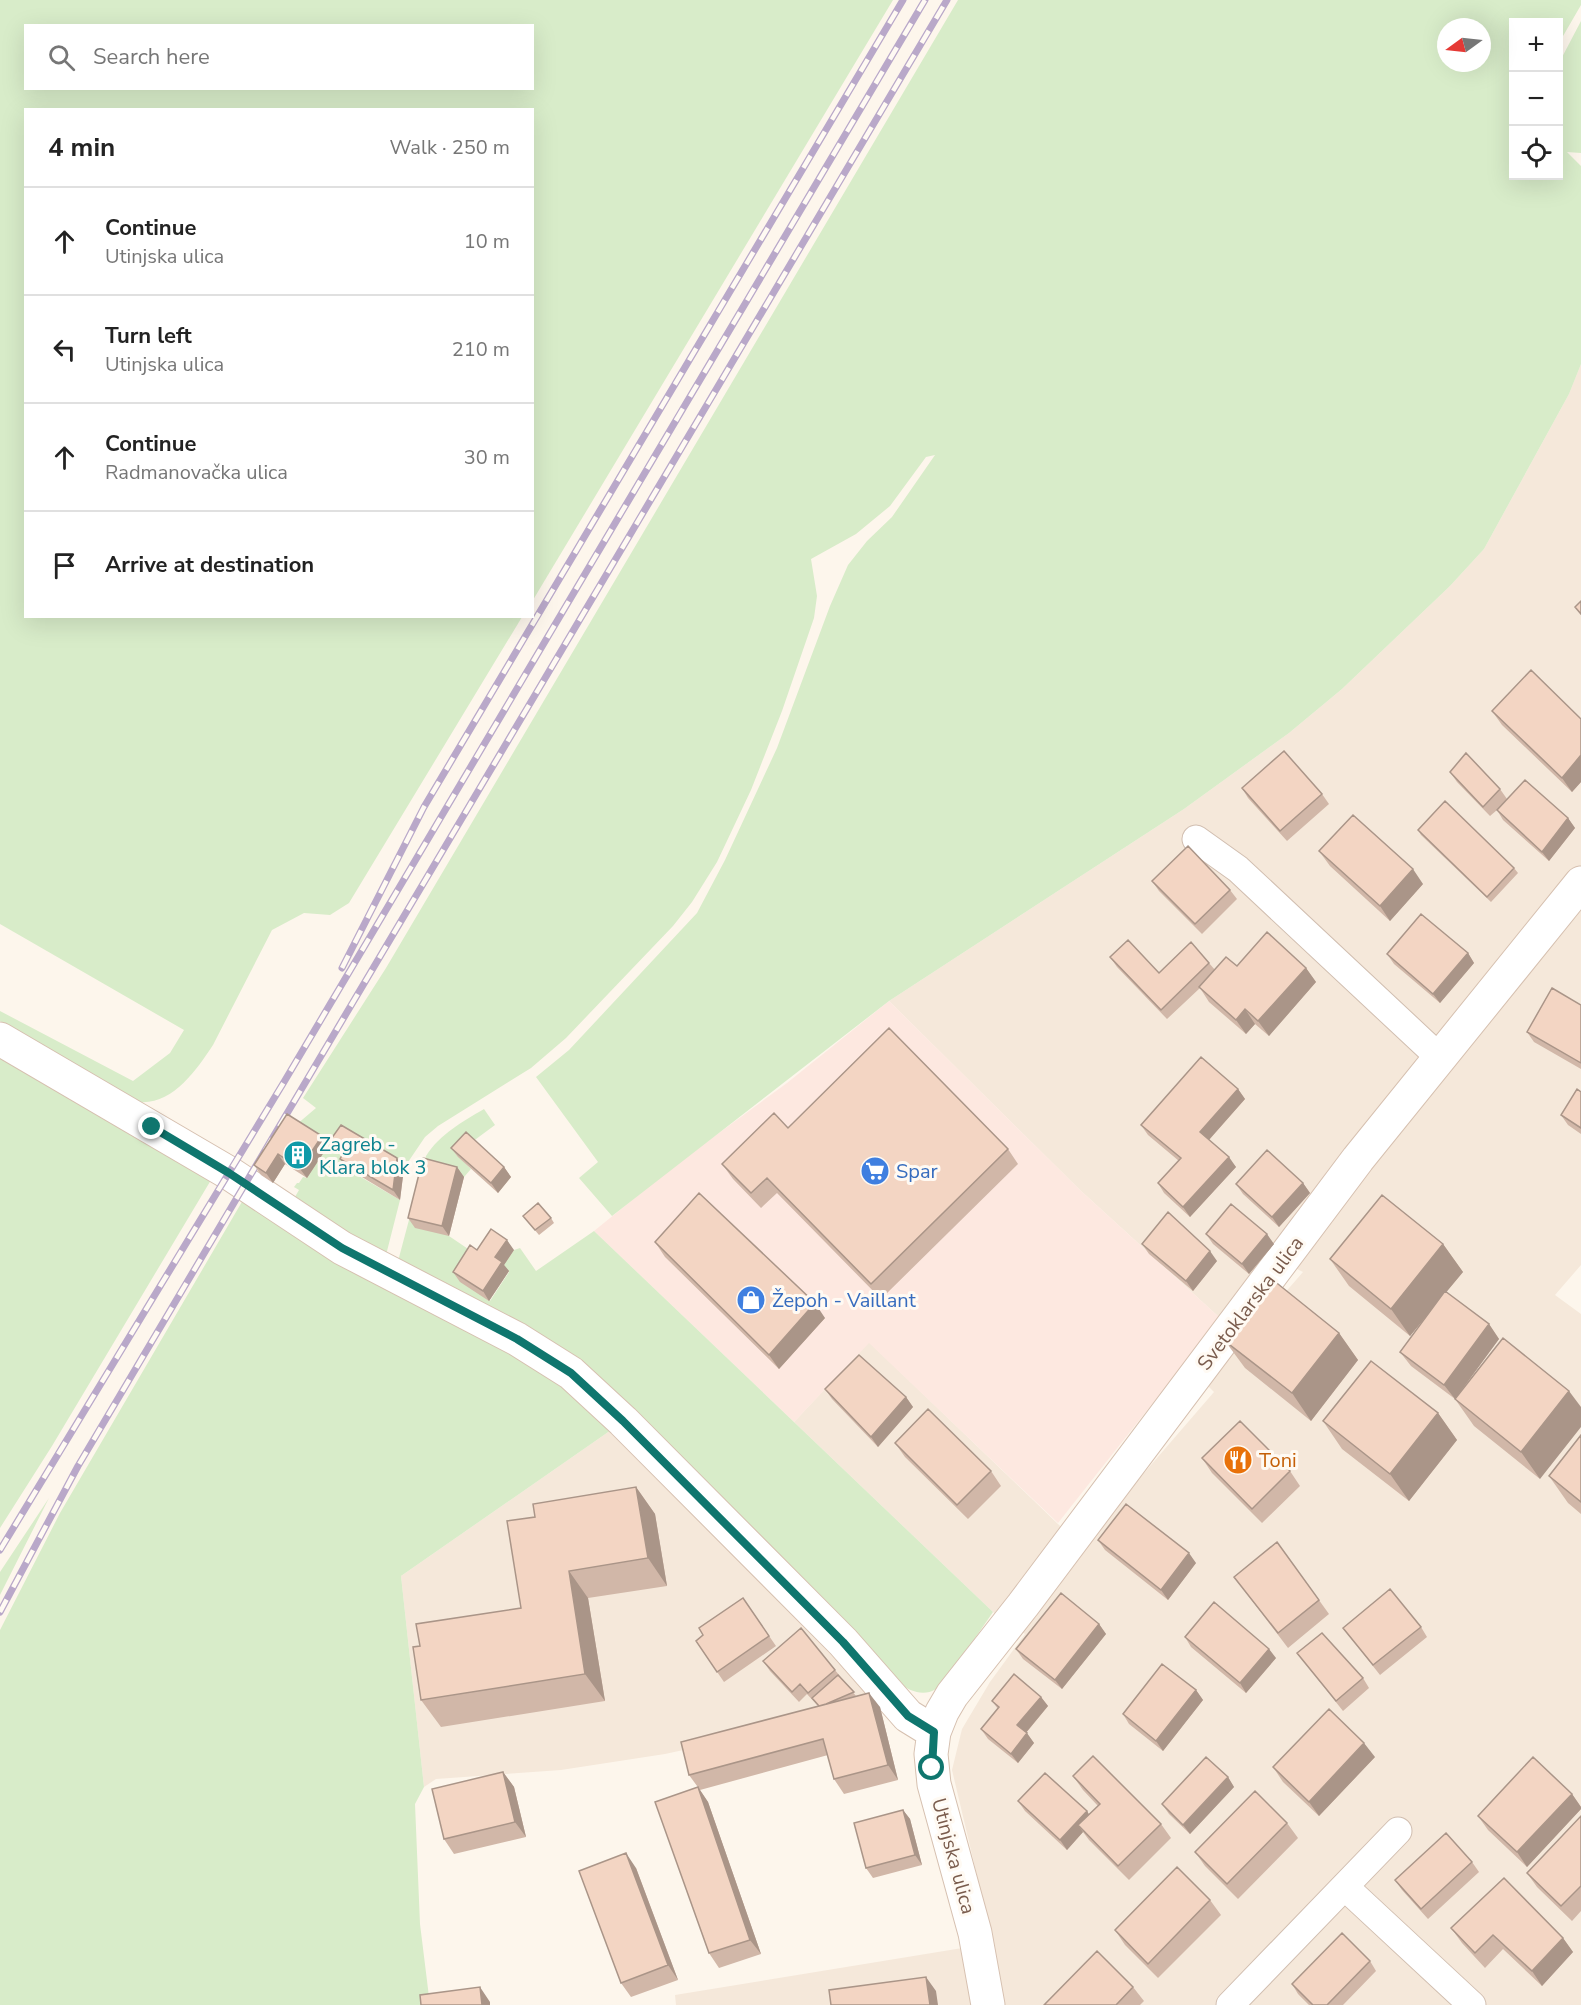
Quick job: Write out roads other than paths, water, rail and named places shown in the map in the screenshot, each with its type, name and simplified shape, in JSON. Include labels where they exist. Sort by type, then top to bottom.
[{"type":"street","points":[[1197,839],[1238,869],[1440,1058]]},
{"type":"street","name":"Svetoklarska ulica","points":[[934,1732],[952,1695],[1023,1605],[1358,1160],[1581,883]]},
{"type":"street","points":[[0,1039],[152,1127],[342,1248],[517,1339],[571,1373],[623,1421],[843,1642],[908,1716],[934,1732]]},
{"type":"street","name":"Utinjska ulica","points":[[934,1732],[931,1754],[934,1784],[975,1933],[988,2005]]},
{"type":"street","points":[[1230,2005],[1398,1831]]},
{"type":"street","points":[[1345,1887],[1472,2005]]},
{"type":"railway","points":[[342,968],[424,807],[903,0]]},
{"type":"railway","points":[[0,1550],[284,1082],[925,0]]},
{"type":"railway","points":[[0,1612],[78,1466],[947,0]]},
{"type":"place","name":"Zagreb - Klara blok 3","points":[[298,1155]]},
{"type":"place","name":"Spar","points":[[875,1171]]},
{"type":"place","name":"Žepoh - Vaillant","points":[[751,1300]]},
{"type":"place","name":"Toni","points":[[1238,1460]]}]
